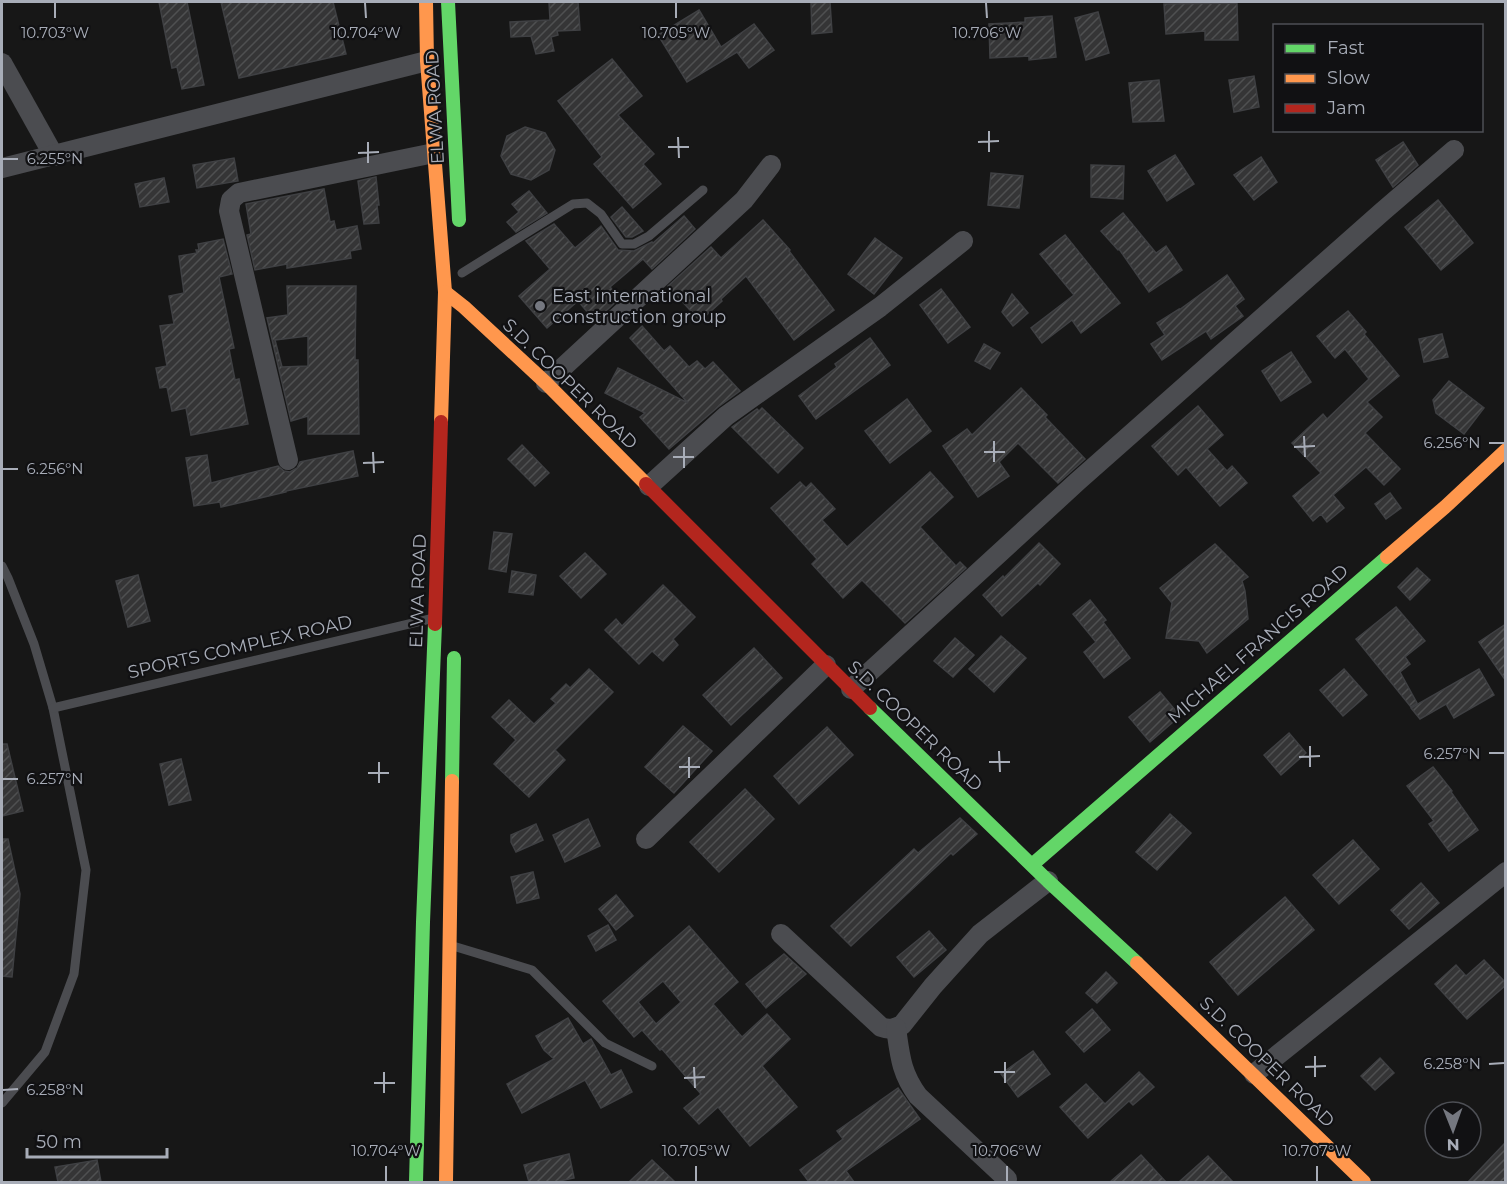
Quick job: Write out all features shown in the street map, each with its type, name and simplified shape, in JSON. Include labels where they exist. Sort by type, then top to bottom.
[{"type":"main road","name":"ELWA ROAD","points":[[416,1182],[445,292],[427,62],[426,2]]},
{"type":"main road","name":"ELWA ROAD","points":[[448,2],[460,238]]},
{"type":"main road","points":[[462,267],[464,313]]},
{"type":"main road","name":"S.D. COOPER ROAD","points":[[445,292],[464,313],[546,383],[826,665],[1048,881],[1163,986],[1364,1182]]},
{"type":"main road","name":"MICHAEL FRANCIS ROAD","points":[[1033,864],[1445,507],[1506,450]]},
{"type":"main road","name":"ELWA ROAD","points":[[446,1182],[454,650]]},
{"type":"street","points":[[2,168],[427,62]]},
{"type":"street","points":[[2,63],[54,156]]},
{"type":"street","points":[[851,689],[1078,481],[1454,150]]},
{"type":"street","points":[[288,460],[229,211],[231,200],[239,193],[434,153]]},
{"type":"street","points":[[546,383],[744,200],[771,165]]},
{"type":"street","points":[[649,486],[726,416],[880,307],[963,241]]},
{"type":"street","points":[[646,839],[826,665]]},
{"type":"street","points":[[1254,1074],[1506,872]]},
{"type":"street","points":[[782,934],[881,1027],[896,1028],[902,1025],[933,986],[980,934],[1048,881]]},
{"type":"street","points":[[896,1028],[902,1068],[909,1085],[1007,1179]]},
{"type":"lane","points":[[462,267],[573,204],[587,203],[601,214],[622,244],[634,244],[649,236],[703,190]]},
{"type":"lane","points":[[2,566],[34,644],[53,708],[86,870],[74,974],[45,1052],[2,1103]]},
{"type":"lane","name":"SPORTS COMPLEX ROAD","points":[[53,708],[435,618]]},
{"type":"lane","points":[[450,945],[532,970],[605,1043],[652,1066]]},
{"type":"building","points":[[159,2],[187,2],[204,85],[182,89],[177,67],[172,68]]},
{"type":"building","points":[[221,2],[333,2],[346,54],[239,78]]},
{"type":"building","points":[[549,2],[578,2],[580,30],[557,31],[558,35],[551,37],[554,51],[536,54],[531,36],[511,37],[510,22],[550,20]]},
{"type":"building","points":[[830,2],[832,32],[812,34],[811,3]]},
{"type":"building","points":[[1237,3],[1238,40],[1205,40],[1205,31],[1166,34],[1164,4]]},
{"type":"building","points":[[699,10],[721,47],[754,24],[774,50],[749,68],[737,52],[687,82],[658,35]]},
{"type":"building","points":[[1098,12],[1109,53],[1086,60],[1075,18]]},
{"type":"building","points":[[1052,16],[1056,57],[1029,60],[1029,56],[990,58],[989,24],[1025,22],[1025,18]]},
{"type":"building","points":[[612,59],[642,96],[618,115],[654,154],[643,164],[661,184],[633,208],[594,164],[602,157],[558,101]]},
{"type":"building","points":[[1254,76],[1259,107],[1234,112],[1229,80]]},
{"type":"building","points":[[1159,80],[1164,121],[1133,122],[1129,83]]},
{"type":"building","points":[[525,127],[545,133],[555,150],[549,170],[531,180],[511,174],[501,156],[507,136]]},
{"type":"building","points":[[1403,142],[1418,165],[1393,187],[1376,160]]},
{"type":"building","points":[[1175,155],[1194,184],[1167,201],[1148,171]]},
{"type":"building","points":[[1261,157],[1277,182],[1254,200],[1234,175]]},
{"type":"building","points":[[234,158],[238,181],[197,188],[193,165]]},
{"type":"building","points":[[1091,165],[1124,166],[1123,199],[1091,197]]},
{"type":"building","points":[[991,173],[1023,176],[1019,208],[988,205]]},
{"type":"building","points":[[376,177],[379,223],[364,224],[358,181]]},
{"type":"building","points":[[164,178],[169,202],[140,207],[135,184]]},
{"type":"building","points":[[324,189],[330,222],[334,221],[336,230],[357,226],[361,249],[350,251],[351,258],[287,268],[287,264],[255,270],[247,235],[251,234],[246,204]]},
{"type":"building","points":[[529,191],[547,213],[516,232],[507,222],[519,212],[512,204]]},
{"type":"building","points":[[1438,200],[1473,243],[1441,270],[1405,227]]},
{"type":"building","points":[[622,207],[643,231],[632,237],[626,237],[611,217]]},
{"type":"building","points":[[1123,213],[1156,253],[1166,246],[1182,270],[1149,292],[1119,249],[1101,231]]},
{"type":"building","points":[[684,216],[695,229],[652,269],[643,259],[610,287],[620,298],[595,321],[578,301],[547,328],[519,296],[550,269],[526,241],[554,224],[575,248],[601,226],[618,250],[634,251],[653,243]]},
{"type":"building","points":[[763,220],[790,250],[834,310],[794,340],[746,276],[700,321],[668,286],[711,247],[721,258]]},
{"type":"building","points":[[1065,235],[1120,303],[1081,333],[1072,320],[1042,343],[1031,328],[1074,295],[1040,254]]},
{"type":"building","points":[[875,238],[902,258],[874,294],[848,274]]},
{"type":"building","points":[[223,239],[232,274],[219,277],[234,348],[229,349],[235,380],[239,379],[248,424],[191,435],[186,408],[172,411],[167,387],[160,388],[156,368],[167,366],[160,326],[174,324],[169,296],[184,293],[179,256],[197,253],[198,244]]},
{"type":"building","points":[[1227,275],[1244,299],[1235,306],[1243,316],[1211,339],[1206,331],[1162,360],[1151,344],[1165,335],[1157,323]]},
{"type":"building","points":[[287,286],[356,286],[355,360],[358,360],[359,434],[308,434],[308,416],[291,421],[267,318],[288,315]],"holes":[[[308,336],[308,366],[282,367],[275,340]]]},
{"type":"building","points":[[941,289],[970,327],[948,343],[920,305]]},
{"type":"building","points":[[1012,294],[1028,313],[1013,326],[1002,312]]},
{"type":"building","points":[[1348,311],[1399,376],[1367,402],[1382,417],[1365,433],[1400,469],[1384,485],[1366,467],[1333,495],[1344,508],[1327,522],[1321,514],[1313,521],[1293,496],[1321,473],[1292,443],[1323,414],[1327,419],[1369,379],[1345,349],[1335,358],[1317,336]]},
{"type":"building","points":[[642,326],[664,351],[670,346],[689,367],[697,361],[705,369],[713,362],[740,391],[669,449],[640,417],[645,413],[605,393],[618,368],[688,403],[630,338]]},
{"type":"building","points":[[1442,334],[1448,357],[1424,362],[1419,339]]},
{"type":"building","points":[[870,338],[890,365],[816,419],[799,396],[837,367],[835,364]]},
{"type":"building","points":[[984,344],[1000,353],[990,369],[975,361]]},
{"type":"building","points":[[1291,352],[1311,382],[1281,401],[1262,371]]},
{"type":"building","points":[[1449,381],[1484,408],[1464,434],[1436,413],[1433,400]]},
{"type":"building","points":[[1021,388],[1085,459],[1058,483],[1018,443],[999,462],[1009,476],[978,497],[943,446],[967,429],[972,435]]},
{"type":"building","points":[[907,399],[931,431],[890,463],[865,431]]},
{"type":"building","points":[[1198,406],[1223,435],[1207,449],[1227,471],[1232,466],[1247,483],[1220,506],[1186,467],[1178,475],[1152,446]]},
{"type":"building","points":[[762,408],[803,448],[778,473],[732,427],[757,409],[759,411]]},
{"type":"building","points":[[522,445],[549,473],[535,486],[508,459]]},
{"type":"building","points":[[353,451],[358,476],[221,507],[220,502],[194,506],[186,458],[207,455],[211,483],[278,466],[290,472],[297,468],[300,462]]},
{"type":"building","points":[[930,472],[953,497],[920,527],[956,566],[960,562],[966,568],[905,623],[862,580],[843,598],[812,564],[817,559],[771,508],[800,482],[806,488],[811,483],[835,509],[822,520],[847,547]]},
{"type":"building","points":[[1390,493],[1401,508],[1386,519],[1375,504]]},
{"type":"building","points":[[494,532],[512,534],[506,572],[489,569]]},
{"type":"building","points":[[1039,543],[1060,564],[1040,585],[1038,583],[1002,616],[983,595],[1003,576],[1004,578]]},
{"type":"building","points":[[1215,544],[1248,577],[1242,581],[1248,619],[1207,653],[1199,641],[1166,638],[1172,603],[1160,588]]},
{"type":"building","points":[[585,553],[606,574],[581,598],[560,576]]},
{"type":"building","points":[[1417,568],[1430,580],[1410,600],[1398,587]]},
{"type":"building","points":[[512,571],[536,575],[533,595],[509,592]]},
{"type":"building","points":[[138,575],[150,621],[128,627],[116,581]]},
{"type":"building","points":[[663,585],[695,617],[673,639],[678,645],[663,661],[652,651],[639,664],[605,630],[616,619],[622,626]]},
{"type":"building","points":[[1090,600],[1106,620],[1103,622],[1130,658],[1104,678],[1084,652],[1096,642],[1073,614]]},
{"type":"building","points":[[1396,607],[1425,641],[1405,657],[1410,664],[1400,672],[1417,703],[1411,707],[1356,639]]},
{"type":"building","points":[[1506,624],[1506,681],[1479,642]]},
{"type":"building","points":[[1001,636],[1026,658],[994,692],[969,669]]},
{"type":"building","points":[[955,638],[974,655],[953,677],[934,661]]},
{"type":"building","points":[[754,648],[782,678],[731,725],[703,695]]},
{"type":"building","points":[[589,669],[613,692],[555,750],[565,760],[529,797],[494,764],[516,740],[492,717],[509,700],[534,724],[556,703],[551,699],[566,684],[570,688]]},
{"type":"building","points":[[1344,669],[1367,695],[1343,716],[1320,690]]},
{"type":"building","points":[[1479,669],[1494,695],[1454,718],[1446,704],[1420,719],[1411,708]]},
{"type":"building","points":[[1160,692],[1180,716],[1150,742],[1129,717]]},
{"type":"building","points":[[683,726],[712,751],[674,793],[645,767]]},
{"type":"building","points":[[827,727],[853,755],[799,804],[774,776]]},
{"type":"building","points":[[1289,733],[1306,753],[1281,775],[1264,755]]},
{"type":"building","points":[[2,744],[7,744],[23,811],[2,816]]},
{"type":"building","points":[[181,759],[191,800],[169,805],[160,764]]},
{"type":"building","points":[[1433,767],[1478,830],[1449,851],[1429,824],[1434,821],[1407,786]]},
{"type":"building","points":[[745,789],[774,819],[719,872],[690,842]]},
{"type":"building","points":[[1170,814],[1191,833],[1157,870],[1136,852]]},
{"type":"building","points":[[960,818],[977,834],[953,855],[951,853],[851,946],[831,926],[914,849],[918,853]]},
{"type":"building","points":[[588,819],[600,846],[565,862],[553,835]]},
{"type":"building","points":[[536,824],[543,840],[516,852],[511,842],[511,835]]},
{"type":"building","points":[[2,839],[8,839],[20,894],[12,977],[2,976]]},
{"type":"building","points":[[1353,840],[1379,869],[1339,904],[1313,875]]},
{"type":"building","points":[[533,872],[539,898],[517,903],[511,877]]},
{"type":"building","points":[[1421,883],[1439,903],[1409,929],[1391,910]]},
{"type":"building","points":[[616,895],[633,916],[616,930],[599,909]]},
{"type":"building","points":[[1285,897],[1314,930],[1238,995],[1210,962]]},
{"type":"building","points":[[608,925],[616,940],[596,951],[588,936]]},
{"type":"building","points":[[689,926],[738,982],[713,1004],[742,1037],[767,1014],[790,1039],[762,1066],[797,1107],[750,1146],[718,1107],[699,1124],[684,1108],[701,1094],[662,1049],[660,1050],[642,1030],[634,1037],[603,1001]],"holes":[[[663,981],[681,1002],[656,1024],[638,1002]]]},
{"type":"building","points":[[929,931],[946,950],[914,977],[897,957]]},
{"type":"building","points":[[784,954],[806,974],[766,1008],[746,984]]},
{"type":"building","points":[[1484,960],[1506,985],[1467,1019],[1435,984],[1456,965],[1466,976]]},
{"type":"building","points":[[1106,972],[1117,983],[1097,1003],[1086,993]]},
{"type":"building","points":[[1092,1009],[1110,1030],[1084,1052],[1066,1032]]},
{"type":"building","points":[[568,1018],[583,1044],[591,1039],[611,1075],[621,1070],[632,1092],[601,1108],[585,1080],[522,1113],[507,1084],[554,1059],[544,1050],[536,1036]]},
{"type":"building","points":[[1033,1051],[1050,1074],[1018,1097],[1001,1074]]},
{"type":"building","points":[[1380,1058],[1394,1073],[1375,1090],[1361,1076]]},
{"type":"building","points":[[1139,1072],[1154,1087],[1133,1105],[1129,1101],[1088,1138],[1060,1107],[1086,1084],[1105,1104]]},
{"type":"building","points":[[898,1088],[920,1119],[846,1171],[854,1182],[809,1182],[800,1170],[843,1139],[837,1131]]},
{"type":"building","points":[[1506,1142],[1506,1182],[1468,1182]]},
{"type":"building","points":[[569,1154],[574,1178],[555,1182],[529,1182],[524,1165]]},
{"type":"building","points":[[1141,1155],[1166,1182],[1110,1182]]},
{"type":"building","points":[[1208,1156],[1233,1182],[1179,1182]]},
{"type":"building","points":[[97,1160],[101,1182],[58,1182],[55,1167]]},
{"type":"building","points":[[652,1160],[675,1182],[629,1182]]},
{"type":"traffic: fast","points":[[448,2],[459,220]]},
{"type":"traffic: fast","points":[[1033,864],[1387,557]]},
{"type":"traffic: fast","points":[[416,1182],[423,922],[435,624]]},
{"type":"traffic: fast","points":[[452,781],[454,658]]},
{"type":"traffic: fast","points":[[870,708],[1048,881],[1137,963]]},
{"type":"traffic: slow","points":[[426,2],[427,61],[445,292],[441,422]]},
{"type":"traffic: slow","points":[[445,292],[546,383],[646,484]]},
{"type":"traffic: slow","points":[[1387,557],[1506,450]]},
{"type":"traffic: slow","points":[[446,1182],[452,781]]},
{"type":"traffic: slow","points":[[1137,963],[1364,1182]]},
{"type":"traffic: jam","points":[[435,624],[441,422]]},
{"type":"traffic: jam","points":[[646,484],[870,708]]},
{"type":"place","name":"East international construction group","points":[[540,306]]}]
